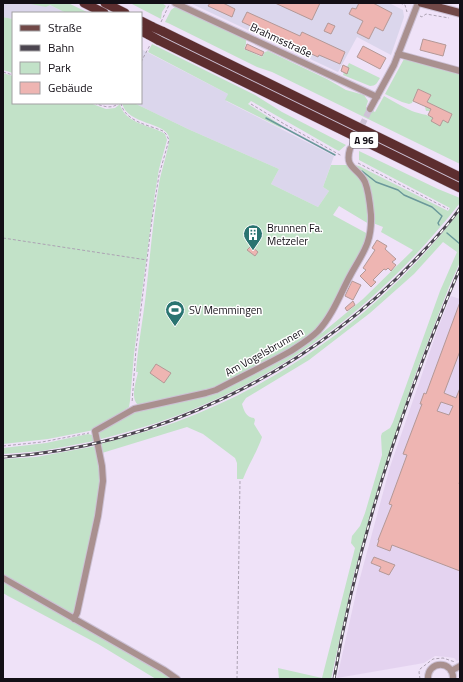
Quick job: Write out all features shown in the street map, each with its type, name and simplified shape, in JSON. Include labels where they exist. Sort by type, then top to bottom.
[{"type":"highway","points":[[84,3],[102,12]]},
{"type":"highway","points":[[104,3],[123,12]]},
{"type":"highway","name":"A 96","points":[[142,22],[148,31],[460,177]]},
{"type":"highway","name":"A 96","points":[[160,36],[460,188]]},
{"type":"main road","points":[[422,3],[457,16]]},
{"type":"street","name":"Brahmsstraße","points":[[175,3],[378,97]]},
{"type":"street","points":[[370,109],[378,97],[398,54],[418,3]]},
{"type":"street","points":[[398,54],[460,71]]},
{"type":"street","name":"Am Vogelsbrunnen","points":[[95,431],[134,409],[216,390],[283,355],[311,337],[321,327],[362,255],[370,235],[371,214],[367,189],[363,178],[349,163],[348,157],[350,149]]},
{"type":"street","points":[[74,619],[77,613],[102,493],[102,466],[95,431]]},
{"type":"street","points":[[3,578],[164,670],[177,679]]},
{"type":"street","points":[[428,679],[429,672],[435,666],[443,665],[447,666],[451,671],[453,679]]},
{"type":"street","points":[[451,671],[460,666]]},
{"type":"path","points":[[401,3],[407,8],[407,12],[422,17],[426,14],[457,16]]},
{"type":"path","points":[[98,104],[110,107],[118,104]]},
{"type":"path","points":[[120,104],[127,114],[134,119],[162,131],[166,134],[169,140],[160,170],[156,191],[136,349],[132,399],[134,409]]},
{"type":"path","points":[[3,238],[148,260]]},
{"type":"path","points":[[3,446],[42,442],[95,431]]},
{"type":"path","points":[[237,679],[240,480]]},
{"type":"shaded area","points":[[3,3],[50,5],[64,12],[12,12],[12,19],[3,17]]},
{"type":"shaded area","points":[[190,3],[389,3],[403,10],[404,17],[391,55],[357,37],[338,72]]},
{"type":"shaded area","points":[[142,50],[228,94],[226,101],[334,156],[323,187],[329,191],[318,207],[271,184],[279,169],[188,129],[136,104],[142,104]]},
{"type":"shaded area","points":[[451,296],[460,299],[460,660],[457,661],[454,658],[435,656],[424,663],[337,678],[357,589],[390,467],[438,328]]},
{"type":"green space","points":[[26,3],[68,3],[87,12],[64,12],[50,5],[46,7]]},
{"type":"green space","points":[[130,3],[162,3],[166,6],[162,12],[161,19]]},
{"type":"green space","points":[[175,7],[246,39],[244,49],[262,57],[265,52],[268,51],[327,79],[346,90],[364,95],[368,101],[366,107],[375,112],[384,96],[412,111],[433,118],[432,121],[440,125],[443,120],[448,122],[452,114],[433,105],[430,111],[426,111],[425,107],[431,95],[418,89],[412,103],[409,104],[385,94],[404,59],[460,73],[460,164],[272,72],[257,67],[165,22],[171,10]]},
{"type":"green space","points":[[3,17],[12,19],[12,73],[3,70]]},
{"type":"green space","points":[[152,44],[255,95],[282,112],[346,145],[339,151],[251,101],[248,104],[281,125],[281,128],[225,100],[228,94],[148,52]]},
{"type":"green space","points":[[349,63],[380,78],[375,85],[370,86],[343,75],[344,72],[347,73]]},
{"type":"green space","points":[[3,73],[12,76],[12,104],[93,104],[106,109],[115,108],[120,104],[122,110],[131,119],[162,132],[165,134],[167,140],[159,169],[155,193],[134,354],[129,407],[94,430],[48,439],[3,444]]},
{"type":"green space","points":[[122,104],[136,104],[188,129],[279,169],[271,184],[318,207],[329,191],[323,187],[331,165],[347,165],[360,179],[364,186],[369,224],[339,206],[333,215],[368,234],[366,242],[324,320],[313,333],[286,351],[213,389],[138,405],[134,398],[134,394],[138,372],[136,372],[138,352],[145,303],[153,225],[169,137],[161,128],[138,119],[125,110]]},
{"type":"green space","points":[[359,151],[460,198],[460,203],[407,264],[378,291],[348,317],[283,363],[248,383],[185,413],[157,423],[101,439],[99,434],[100,431],[137,411],[205,396],[218,391],[322,333],[363,299],[413,250],[381,232],[383,227],[373,223],[368,186],[355,165],[448,211],[450,208],[359,160]]},
{"type":"green space","points":[[460,211],[460,262],[414,378],[377,491],[354,574],[331,679],[279,679],[278,668],[322,678],[355,548],[351,543],[352,536],[360,526],[365,513],[382,455],[381,436],[382,433],[390,428],[393,422],[440,291],[457,252],[443,242],[414,274],[370,313],[309,360],[246,398],[242,404],[244,409],[247,415],[254,418],[254,424],[262,437],[243,479],[237,479],[237,463],[235,458],[203,434],[187,427],[102,453],[100,444],[167,425],[208,409],[271,378],[301,359],[357,318],[383,295],[422,257]]},
{"type":"green space","points":[[88,434],[92,435],[94,441],[42,451],[3,454],[3,448],[46,443]]},
{"type":"green space","points":[[96,446],[101,483],[94,523],[74,613],[70,614],[3,575],[3,459],[36,457]]},
{"type":"green space","points":[[3,581],[173,679],[156,679],[98,644],[8,596],[3,593]]},
{"type":"building","points":[[210,3],[223,3],[235,9],[232,17],[208,6]]},
{"type":"building","points":[[275,3],[320,3],[312,20]]},
{"type":"building","points":[[359,3],[373,3],[392,13],[383,31],[375,27],[369,39],[357,33],[363,21],[349,14],[352,8],[356,9]]},
{"type":"building","points":[[247,12],[300,36],[302,32],[345,52],[340,64],[319,55],[318,57],[242,22]]},
{"type":"building","points":[[328,23],[335,26],[331,34],[324,31]]},
{"type":"building","points":[[423,39],[446,45],[443,56],[420,50]]},
{"type":"building","points":[[247,44],[264,52],[262,56],[245,49]]},
{"type":"building","points":[[363,46],[386,58],[380,69],[357,57]]},
{"type":"building","points":[[343,65],[349,68],[347,74],[341,71]]},
{"type":"building","points":[[418,89],[431,95],[427,102],[452,114],[448,123],[443,120],[440,126],[431,121],[433,118],[428,115],[431,109],[413,101]]},
{"type":"building","points":[[377,240],[387,246],[385,249],[396,259],[392,262],[396,265],[391,271],[388,268],[386,270],[384,269],[373,280],[376,282],[371,287],[360,276],[366,270],[363,268],[375,250],[372,248]]},
{"type":"building","name":"Brunnen Fa. Metzeler","points":[[251,246],[258,252],[255,256],[247,250]]},
{"type":"building","points":[[352,281],[361,285],[353,300],[345,296]]},
{"type":"building","points":[[353,301],[355,305],[347,311],[345,308]]},
{"type":"building","points":[[460,302],[460,351],[444,393],[456,398],[460,388],[460,571],[392,545],[390,551],[377,546],[392,505],[389,504],[407,455],[403,454],[422,404],[420,404],[424,393],[426,394]],"holes":[[[441,402],[453,406],[449,415],[437,411]]]},
{"type":"building","points":[[156,364],[171,373],[164,383],[150,373]]},
{"type":"building","points":[[374,557],[395,565],[389,575],[379,571],[381,567],[371,563]]},
{"type":"waterway","points":[[266,118],[335,155]]},
{"type":"waterway","points":[[362,171],[376,182],[398,190],[404,195],[432,207],[442,216],[438,223],[439,225]]},
{"type":"waterway","points":[[447,233],[460,244]]},
{"type":"tunnel","points":[[350,149],[370,109]]},
{"type":"railway","points":[[3,457],[61,450],[117,438],[173,420],[226,397],[278,369],[327,337],[372,301],[414,261],[444,229],[460,208]]},
{"type":"railway","points":[[334,679],[356,574],[385,470],[420,368],[439,317],[460,268]]},
{"type":"place","name":"Brunnen Fa. Metzeler","points":[[253,251]]},
{"type":"place","name":"SV Memmingen","points":[[175,327]]}]
